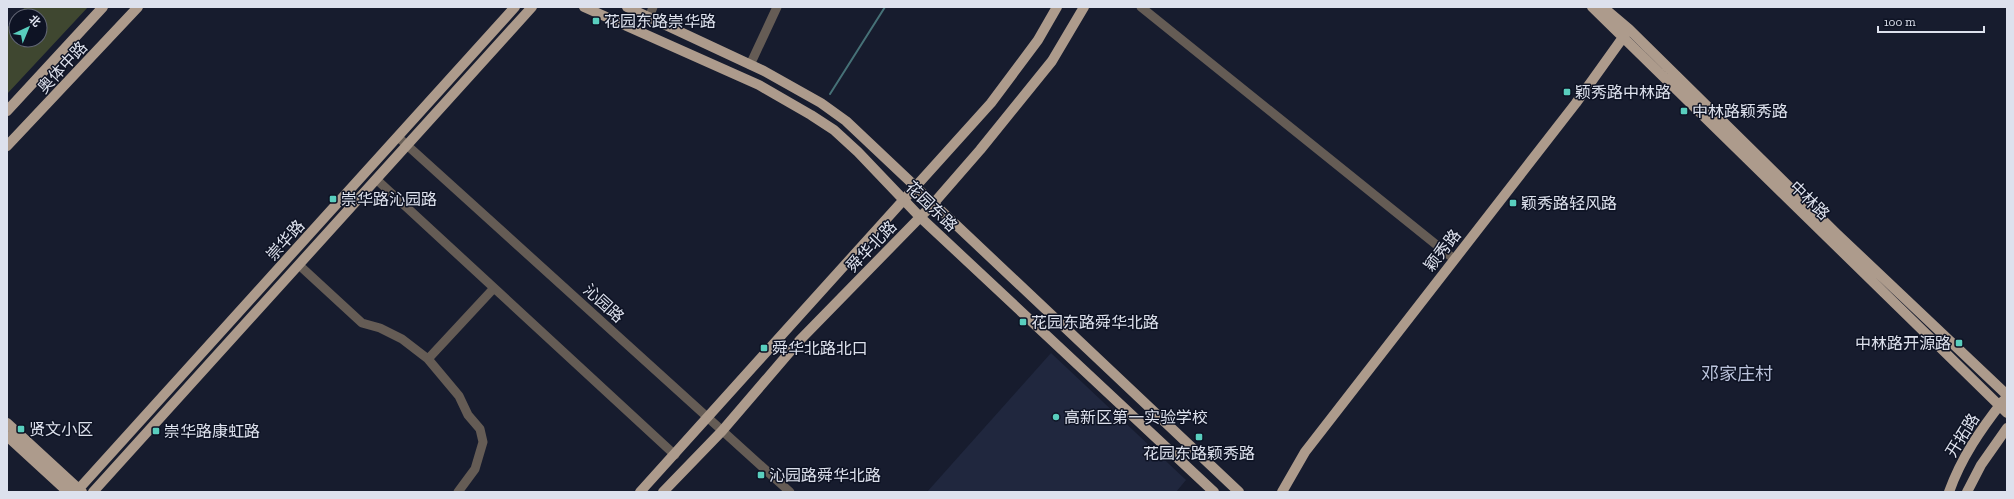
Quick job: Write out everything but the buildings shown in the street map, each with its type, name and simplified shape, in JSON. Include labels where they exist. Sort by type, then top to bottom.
[{"type":"main road","name":"奥体中路","points":[[9,105],[103,7]]},
{"type":"main road","name":"奥体中路","points":[[7,146],[138,7]]},
{"type":"main road","name":"崇华路","points":[[79,491],[514,7]]},
{"type":"main road","name":"崇华路","points":[[93,492],[532,7]]},
{"type":"main road","name":"花园东路","points":[[584,7],[759,85],[834,130],[904,199],[920,217],[1214,492]]},
{"type":"main road","name":"花园东路","points":[[627,7],[750,65],[821,103],[846,121],[1239,492]]},
{"type":"main road","name":"舜华北路","points":[[640,492],[991,103],[1038,40],[1057,7]]},
{"type":"main road","name":"舜华北路","points":[[663,492],[722,431],[800,340],[933,204],[1052,61],[1084,7]]},
{"type":"main road","name":"中林路","points":[[1592,7],[1623,39],[2003,409]]},
{"type":"main road","name":"中林路","points":[[1603,7],[1629,29],[1836,234],[2007,396]]},
{"type":"main road","name":"颖秀路","points":[[1282,492],[1305,452],[1576,103],[1629,29]]},
{"type":"main road","name":"开拓路","points":[[1949,492],[1955,476],[1978,434],[2003,409],[2007,396]]},
{"type":"main road","points":[[7,423],[79,491]]},
{"type":"main road","name":"开拓路","points":[[1967,492],[1981,464],[2007,428]]},
{"type":"main road","points":[[7,436],[68,492]]},
{"type":"street","points":[[649,18],[653,7]]},
{"type":"street","points":[[750,65],[777,7]]},
{"type":"street","points":[[1141,7],[1454,259]]},
{"type":"street","name":"沁园路","points":[[398,137],[790,492]]},
{"type":"street","points":[[376,179],[674,455]]},
{"type":"street","points":[[298,265],[362,322],[380,328],[402,339],[428,359],[459,396],[468,415],[480,429],[483,442],[475,469],[458,492]]},
{"type":"street","points":[[428,359],[494,288]]},
{"type":"shaded area","name":"高新区第一实验学校","points":[[1051,353],[1186,480],[1176,492],[927,492]]},
{"type":"green space","points":[[88,7],[7,94],[7,28],[8,27],[8,48],[48,48],[48,8],[24,8]]},
{"type":"waterway","points":[[830,94],[885,7]]},
{"type":"place","name":"花园东路崇华路","points":[[596,21]]},
{"type":"place","name":"颖秀路中林路","points":[[1567,92]]},
{"type":"place","name":"中林路颖秀路","points":[[1684,111]]},
{"type":"place","name":"崇华路沁园路","points":[[333,199]]},
{"type":"place","name":"颖秀路轻风路","points":[[1513,203]]},
{"type":"place","name":"花园东路舜华北路","points":[[1023,322]]},
{"type":"place","name":"中林路开源路","points":[[1959,343]]},
{"type":"place","name":"舜华北路北口","points":[[764,348]]},
{"type":"place","name":"高新区第一实验学校","points":[[1056,417]]},
{"type":"place","name":"贤文小区","points":[[21,429]]},
{"type":"place","name":"崇华路康虹路","points":[[156,431]]},
{"type":"place","name":"花园东路颖秀路","points":[[1199,437]]},
{"type":"place","name":"沁园路舜华北路","points":[[761,475]]},
{"type":"district","name":"邓家庄村","points":[[1737,374]]}]
